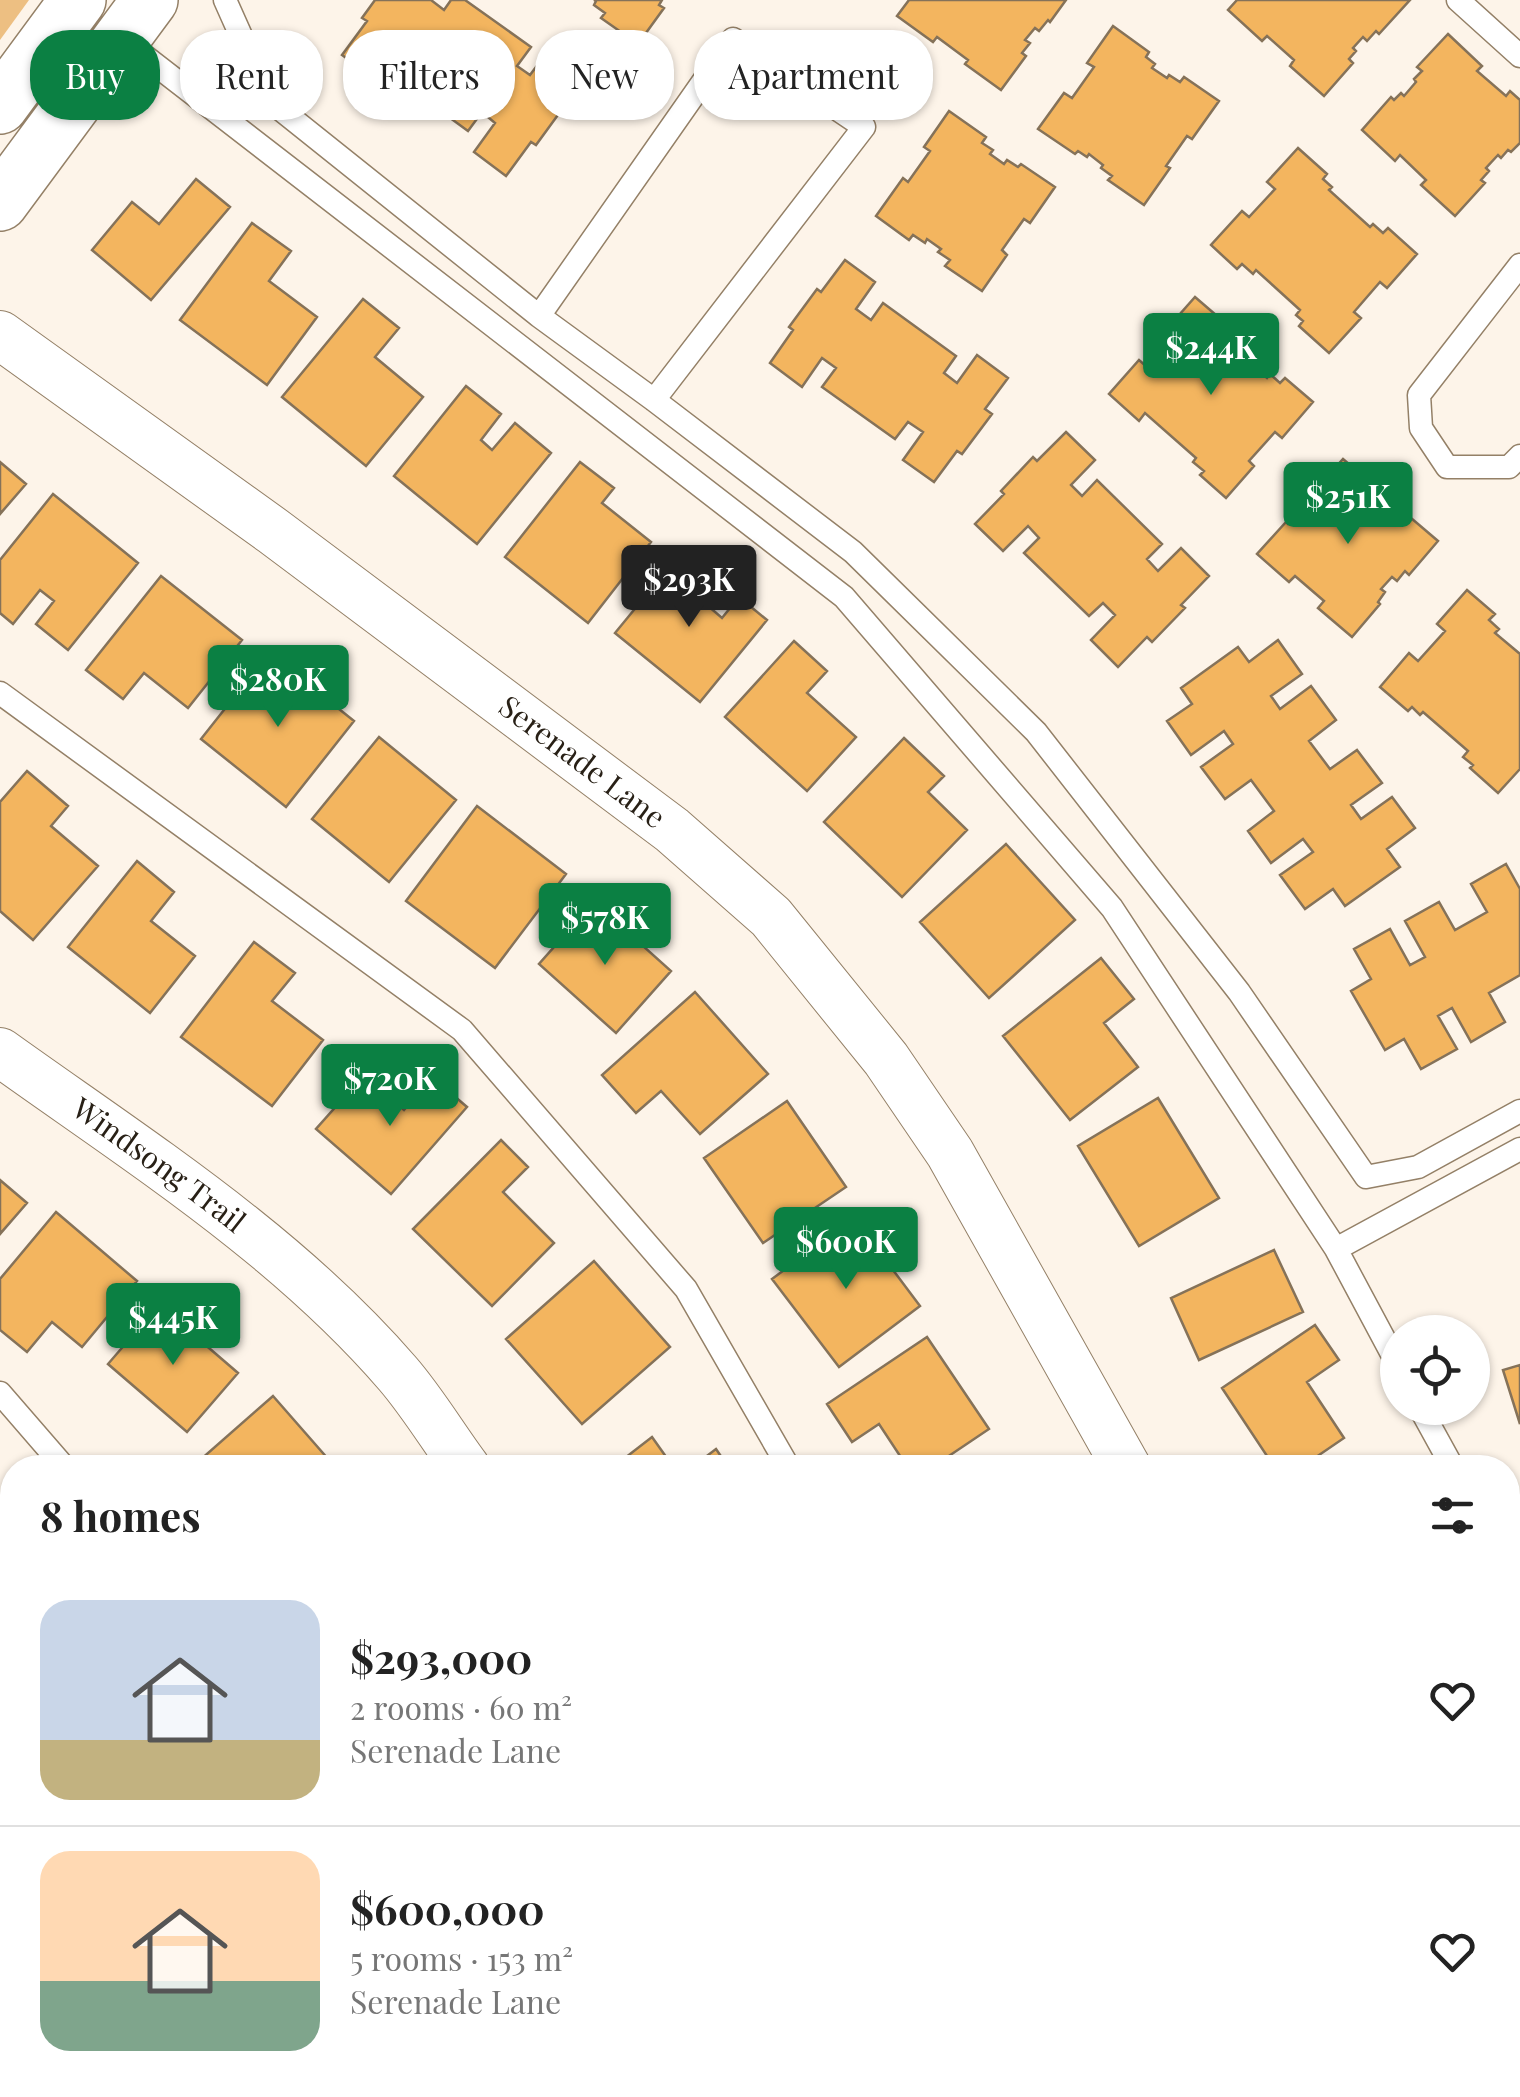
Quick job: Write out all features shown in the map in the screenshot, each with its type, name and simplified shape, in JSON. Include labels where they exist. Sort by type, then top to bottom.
[{"type":"street","points":[[0,106],[78,0]]},
{"type":"street","points":[[0,203],[136,19]]},
{"type":"street","name":"Serenade Lane","points":[[0,335],[289,542],[672,830],[770,917],[886,1058],[950,1153],[1119,1455]]},
{"type":"street","name":"Windsong Trail","points":[[0,1052],[245,1229],[319,1292],[399,1375],[457,1455]]},
{"type":"lane","points":[[225,0],[270,100],[539,316],[853,552],[1036,732],[1239,992],[1366,1177],[1418,1168],[1520,1111]]},
{"type":"lane","points":[[1458,0],[1520,56]]},
{"type":"lane","points":[[136,19],[844,598],[1112,908],[1336,1249],[1380,1332]]},
{"type":"lane","points":[[539,316],[732,39],[864,127],[654,400]]},
{"type":"lane","points":[[1520,265],[1418,395],[1420,428],[1447,466],[1509,467],[1520,456]]},
{"type":"lane","points":[[0,693],[462,1030],[686,1289],[781,1455]]},
{"type":"lane","points":[[1336,1249],[1520,1150]]},
{"type":"lane","points":[[0,1393],[54,1455]]},
{"type":"lane","points":[[1429,1425],[1446,1455]]},
{"type":"shaded area","points":[[0,0],[29,0],[0,40]]},
{"type":"building","points":[[375,0],[431,0],[444,10],[451,0],[465,0],[507,30],[360,30],[367,21],[362,18]]},
{"type":"building","points":[[662,0],[659,5],[664,8],[648,30],[618,30],[601,18],[605,13],[594,5],[596,1]]},
{"type":"building","points":[[909,0],[1066,0],[1050,22],[1039,31],[1035,28],[1025,40],[1030,43],[1022,53],[1026,56],[1001,90],[937,37],[933,42],[933,30],[916,30],[897,16]]},
{"type":"building","points":[[1237,0],[1410,0],[1379,34],[1376,31],[1367,41],[1363,37],[1353,48],[1356,51],[1349,59],[1353,63],[1324,96],[1290,66],[1294,60],[1267,36],[1262,41],[1228,10]]},
{"type":"building","points":[[1113,26],[1149,52],[1146,57],[1155,64],[1152,68],[1180,82],[1184,77],[1219,101],[1192,139],[1187,136],[1144,205],[1108,180],[1112,176],[1089,154],[1075,154],[1038,129],[1064,93],[1072,98],[1094,67],[1087,63]]},
{"type":"building","points":[[1448,34],[1482,66],[1477,71],[1506,96],[1510,91],[1520,100],[1520,143],[1501,158],[1498,155],[1486,168],[1489,171],[1481,180],[1485,183],[1455,216],[1421,185],[1426,180],[1400,155],[1395,161],[1362,130],[1391,97],[1394,100],[1401,93],[1404,96],[1422,71],[1417,67]]},
{"type":"building","points":[[515,36],[531,47],[517,66],[530,75],[535,68],[535,120],[554,120],[536,145],[531,142],[506,176],[474,152],[495,123],[491,120],[515,120]]},
{"type":"building","points":[[949,111],[986,137],[982,143],[993,150],[990,154],[1004,164],[1007,160],[1018,167],[1021,164],[1055,187],[1030,223],[1024,219],[1002,250],[1007,255],[982,291],[945,266],[950,260],[927,239],[925,243],[913,235],[909,240],[876,216],[903,178],[908,182],[930,151],[924,147]]},
{"type":"building","points":[[453,120],[476,120],[468,131]]},
{"type":"building","points":[[1298,148],[1327,174],[1323,179],[1332,187],[1329,190],[1370,227],[1373,224],[1383,233],[1388,228],[1417,254],[1387,288],[1380,282],[1354,312],[1361,318],[1329,353],[1299,326],[1303,321],[1296,315],[1300,310],[1256,270],[1253,274],[1242,264],[1237,269],[1211,245],[1242,211],[1249,217],[1275,189],[1267,182]]},
{"type":"building","points":[[196,179],[230,207],[151,300],[92,250],[132,202],[159,224]]},
{"type":"building","points":[[252,223],[291,251],[269,281],[317,317],[267,385],[180,320]]},
{"type":"building","points":[[845,260],[875,282],[856,309],[871,320],[883,303],[956,356],[944,373],[957,383],[977,355],[1008,378],[985,409],[992,414],[962,454],[957,451],[934,482],[903,460],[923,432],[908,422],[895,439],[822,387],[836,368],[822,358],[802,387],[770,363],[793,330],[789,327]]},
{"type":"building","points":[[1195,297],[1224,322],[1219,328],[1229,336],[1224,341],[1267,378],[1270,374],[1280,383],[1285,378],[1313,402],[1282,438],[1275,432],[1249,461],[1254,466],[1226,498],[1200,475],[1204,471],[1193,462],[1196,458],[1145,413],[1139,421],[1109,394],[1139,360],[1147,367],[1173,338],[1165,331]]},
{"type":"building","points":[[363,299],[399,328],[375,357],[423,397],[366,466],[282,397]]},
{"type":"building","points":[[466,386],[501,414],[481,440],[492,450],[515,423],[551,453],[477,544],[394,476]]},
{"type":"building","points":[[1066,432],[1095,460],[1071,485],[1082,496],[1097,480],[1162,544],[1147,559],[1158,571],[1181,548],[1209,576],[1152,642],[1147,637],[1118,667],[1091,640],[1115,615],[1103,603],[1089,616],[1024,553],[1039,538],[1028,526],[1003,551],[975,524],[1033,457],[1037,461]]},
{"type":"building","points":[[1343,459],[1375,486],[1371,490],[1400,517],[1404,512],[1438,541],[1409,575],[1405,571],[1397,581],[1392,577],[1381,589],[1385,592],[1380,604],[1352,637],[1318,608],[1324,601],[1295,576],[1289,582],[1257,554],[1286,522],[1297,514],[1301,518],[1318,494],[1314,491]]},
{"type":"building","points":[[0,462],[26,484],[0,514]]},
{"type":"building","points":[[580,462],[614,488],[602,503],[651,542],[588,623],[505,557]]},
{"type":"building","points":[[53,494],[138,563],[68,650],[36,624],[54,601],[40,590],[13,624],[0,613],[0,560]]},
{"type":"building","points":[[680,554],[714,582],[700,599],[722,618],[739,597],[767,620],[700,702],[615,633]]},
{"type":"building","points":[[161,576],[242,640],[188,708],[144,673],[123,699],[86,670]]},
{"type":"building","points":[[1467,590],[1495,614],[1489,620],[1499,629],[1495,633],[1520,654],[1520,769],[1498,793],[1470,768],[1473,765],[1463,757],[1468,751],[1423,712],[1420,715],[1412,707],[1408,711],[1380,687],[1409,653],[1418,661],[1445,631],[1437,624]]},
{"type":"building","points":[[1278,640],[1302,674],[1271,696],[1280,709],[1311,686],[1336,720],[1309,741],[1330,769],[1357,750],[1382,783],[1351,805],[1361,819],[1392,797],[1415,828],[1387,849],[1400,867],[1345,906],[1333,889],[1305,909],[1280,875],[1313,852],[1303,839],[1271,863],[1248,831],[1274,811],[1251,780],[1225,799],[1201,767],[1233,744],[1224,731],[1191,755],[1167,721],[1192,704],[1181,688],[1238,647],[1249,662]]},
{"type":"building","points":[[794,641],[827,671],[807,693],[856,737],[807,791],[725,717]]},
{"type":"building","points":[[269,653],[354,721],[286,807],[201,739]]},
{"type":"building","points":[[379,737],[456,800],[389,882],[312,819]]},
{"type":"building","points":[[904,738],[944,776],[928,792],[967,830],[902,897],[824,822]]},
{"type":"building","points":[[27,771],[68,806],[51,826],[98,866],[33,940],[0,911],[0,802]]},
{"type":"building","points":[[477,806],[566,874],[495,968],[406,901]]},
{"type":"building","points":[[1006,844],[1075,920],[989,998],[920,922]]},
{"type":"building","points":[[137,861],[174,892],[151,921],[195,956],[150,1013],[68,947]]},
{"type":"building","points":[[1506,864],[1520,889],[1520,975],[1489,993],[1505,1022],[1471,1042],[1452,1008],[1438,1016],[1457,1049],[1421,1069],[1404,1039],[1385,1050],[1351,991],[1371,979],[1354,949],[1390,929],[1410,965],[1425,957],[1405,921],[1439,902],[1455,930],[1487,912],[1471,884]]},
{"type":"building","points":[[594,902],[671,971],[616,1033],[539,964]]},
{"type":"building","points":[[254,942],[295,973],[272,1001],[323,1040],[272,1106],[181,1037]]},
{"type":"building","points":[[1101,958],[1134,999],[1104,1023],[1138,1067],[1070,1120],[1003,1036]]},
{"type":"building","points":[[695,992],[768,1074],[700,1134],[661,1091],[636,1113],[602,1075]]},
{"type":"building","points":[[364,1075],[404,1110],[432,1077],[467,1107],[391,1194],[316,1129]]},
{"type":"building","points":[[1158,1098],[1219,1198],[1139,1246],[1078,1146]]},
{"type":"building","points":[[787,1101],[846,1187],[763,1243],[704,1158]]},
{"type":"building","points":[[501,1140],[528,1167],[503,1192],[554,1243],[492,1306],[413,1229]]},
{"type":"building","points":[[0,1180],[27,1203],[0,1234]]},
{"type":"building","points":[[56,1212],[137,1281],[82,1347],[52,1322],[27,1352],[0,1330],[0,1279]]},
{"type":"building","points":[[854,1218],[920,1306],[839,1367],[772,1279]]},
{"type":"building","points":[[1274,1250],[1303,1312],[1199,1360],[1171,1298]]},
{"type":"building","points":[[594,1261],[670,1347],[582,1424],[506,1339]]},
{"type":"building","points":[[159,1305],[238,1373],[187,1432],[108,1364]]},
{"type":"building","points":[[1315,1325],[1339,1360],[1307,1382],[1344,1438],[1319,1455],[1266,1455],[1222,1388]]},
{"type":"building","points":[[927,1337],[989,1429],[950,1455],[899,1455],[879,1424],[852,1442],[827,1404]]},
{"type":"building","points":[[1520,1365],[1520,1424],[1503,1370]]},
{"type":"building","points":[[273,1396],[325,1455],[206,1455]]},
{"type":"building","points":[[652,1437],[665,1455],[629,1455]]}]
